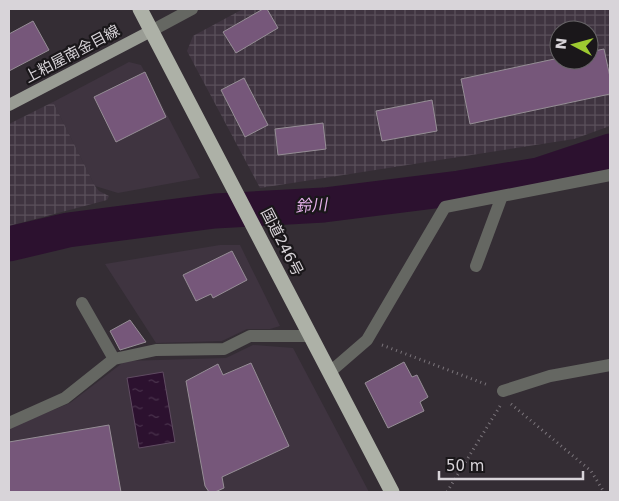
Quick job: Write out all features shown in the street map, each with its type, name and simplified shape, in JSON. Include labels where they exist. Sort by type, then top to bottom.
[{"type":"highway","name":"国道246号","points":[[140,9],[392,492]]},
{"type":"main road","name":"上粕屋南金目線","points":[[9,105],[151,31]]},
{"type":"street","points":[[151,31],[192,9]]},
{"type":"street","points":[[330,372],[367,340],[445,207],[610,175]]},
{"type":"street","points":[[476,266],[502,196]]},
{"type":"street","points":[[82,303],[114,359]]},
{"type":"street","points":[[9,423],[65,398],[114,359],[156,350],[224,349],[250,336],[311,336]]},
{"type":"street","points":[[504,395],[550,376],[610,365]]},
{"type":"path","points":[[367,340],[504,395],[591,471],[604,492]]},
{"type":"path","points":[[447,492],[504,395]]},
{"type":"shaded area","points":[[243,9],[610,9],[610,126],[574,139],[260,188],[187,51],[193,36]]},
{"type":"shaded area","points":[[129,62],[141,65],[200,178],[118,193],[95,186],[53,102]]},
{"type":"shaded area","points":[[53,102],[95,186],[99,191],[109,196],[107,200],[9,226],[9,124]]},
{"type":"shaded area","points":[[220,245],[240,245],[280,326],[270,329],[247,329],[222,341],[156,343],[105,264]]},
{"type":"shaded area","points":[[253,345],[293,348],[369,492],[9,492],[9,428],[70,403],[125,361],[226,358]]},
{"type":"water","points":[[163,372],[175,442],[139,448],[127,378]]},
{"type":"building","points":[[263,9],[267,9],[278,28],[236,53],[223,32]]},
{"type":"building","points":[[33,21],[49,50],[9,71],[9,34]]},
{"type":"building","points":[[604,49],[610,77],[610,94],[470,124],[461,79],[549,60],[549,70],[599,70],[599,50]]},
{"type":"building","points":[[145,72],[166,117],[116,142],[94,97]]},
{"type":"building","points":[[244,78],[268,125],[245,137],[221,90]]},
{"type":"building","points":[[432,100],[437,131],[382,141],[376,111]]},
{"type":"building","points":[[323,123],[326,149],[278,155],[275,129]]},
{"type":"building","points":[[232,251],[247,280],[213,298],[211,294],[196,301],[183,275]]},
{"type":"building","points":[[130,320],[146,342],[120,350],[110,331]]},
{"type":"building","points":[[404,362],[412,377],[417,375],[428,397],[420,402],[424,411],[388,428],[365,383]]},
{"type":"building","points":[[251,363],[289,446],[222,477],[224,488],[215,492],[209,492],[205,486],[186,381],[218,364],[223,375]]},
{"type":"building","points":[[109,425],[121,492],[9,492],[9,442]]},
{"type":"waterway","name":"鈴川","points":[[9,244],[68,230],[215,211],[324,205],[459,188],[538,175],[610,151]]}]
